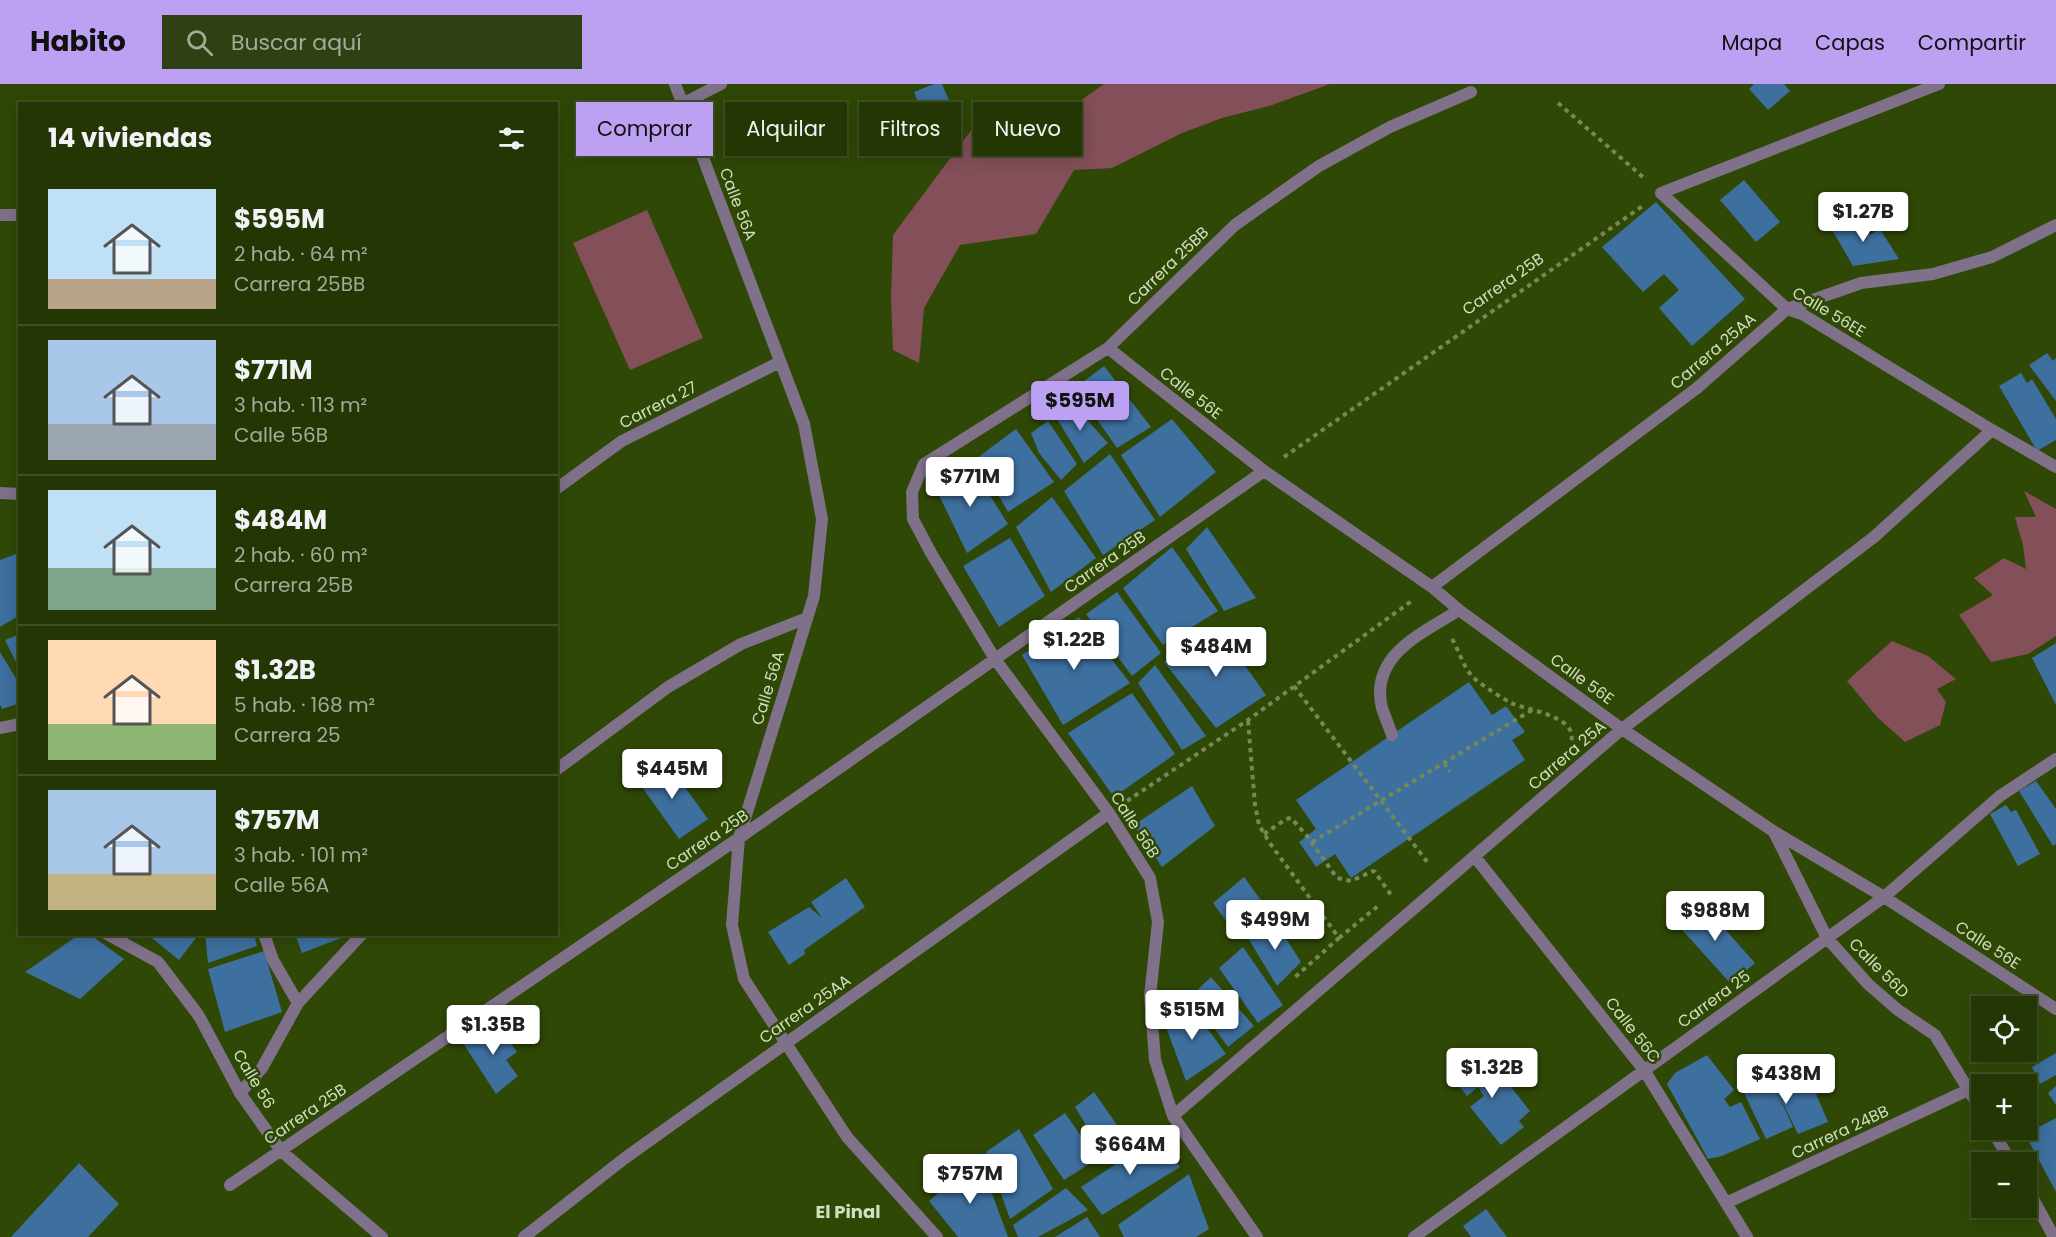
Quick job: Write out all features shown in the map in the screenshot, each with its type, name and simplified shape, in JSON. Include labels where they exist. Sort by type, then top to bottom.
[{"type":"street","name":"Calle 56A","points":[[675,84],[681,102]]},
{"type":"street","points":[[686,102],[721,84]]},
{"type":"street","points":[[1661,193],[1940,84]]},
{"type":"street","name":"Carrera 25BB","points":[[912,492],[924,464],[1108,348],[1235,225],[1319,166],[1390,127],[1471,92]]},
{"type":"street","name":"Calle 56A","points":[[702,156],[804,424],[822,519],[814,596],[739,838],[732,926],[744,979],[785,1044],[847,1137],[934,1236]]},
{"type":"street","name":"Calle 56EE","points":[[1661,193],[1786,309],[1802,314],[1992,430],[2053,461]]},
{"type":"street","points":[[0,215],[18,215]]},
{"type":"street","name":"Carrera 25AA","points":[[1432,587],[1697,388],[1786,309],[1861,283],[1933,274],[1992,257],[2056,225]]},
{"type":"street","name":"Calle 56E","points":[[1108,348],[1264,471],[1432,587],[1459,610],[1622,729],[1773,831],[1884,897],[2056,1009]]},
{"type":"street","name":"Carrera 27","points":[[558,488],[622,441],[780,362]]},
{"type":"street","name":"Carrera 25A","points":[[1173,1116],[1622,729],[1874,537],[1992,430]]},
{"type":"street","name":"Carrera 25B","points":[[230,1185],[739,838],[1264,471]]},
{"type":"street","name":"Calle 56B","points":[[912,492],[913,519],[995,659],[1109,813],[1150,878],[1158,922],[1150,996],[1155,1060],[1173,1116],[1257,1237]]},
{"type":"street","points":[[0,493],[18,494]]},
{"type":"street","points":[[1392,735],[1381,698],[1382,677],[1388,663],[1404,645],[1459,610]]},
{"type":"street","points":[[558,769],[668,687],[741,644],[807,618]]},
{"type":"street","name":"Carrera 25","points":[[1414,1237],[1884,897],[2000,796],[2056,759]]},
{"type":"street","name":"Carrera 25AA","points":[[524,1237],[625,1158],[1109,813]]},
{"type":"street","name":"Calle 56D","points":[[1773,831],[1827,938],[1868,984],[1898,1010],[1935,1035],[1971,1095]]},
{"type":"street","name":"Calle 56C","points":[[1475,857],[1644,1070],[1747,1237]]},
{"type":"street","name":"Calle 56","points":[[111,936],[159,962],[199,1016],[240,1093],[281,1151],[382,1237]]},
{"type":"street","points":[[265,936],[273,960],[297,1003]]},
{"type":"street","points":[[240,1093],[262,1068],[297,1003],[360,936]]},
{"type":"street","name":"Carrera 24BB","points":[[1726,1203],[1968,1090]]},
{"type":"street","points":[[2037,1207],[2054,1237]]},
{"type":"path","points":[[1558,103],[1661,193]]},
{"type":"path","name":"Carrera 25B","points":[[1264,471],[1661,193]]},
{"type":"path","points":[[1109,813],[1248,720],[1432,587]]},
{"type":"path","points":[[1440,622],[1455,643],[1468,672],[1477,681],[1509,702],[1550,715],[1569,729],[1572,739],[1566,749]]},
{"type":"path","points":[[1294,686],[1428,863]]},
{"type":"path","points":[[1312,842],[1532,710]]},
{"type":"path","points":[[1248,720],[1255,805],[1264,834],[1339,938]]},
{"type":"path","points":[[1443,763],[1450,772]]},
{"type":"path","points":[[1264,834],[1286,819],[1294,819],[1337,878],[1351,881],[1373,871],[1391,895]]},
{"type":"path","points":[[1421,869],[1436,856]]},
{"type":"path","points":[[1294,978],[1399,888]]},
{"type":"shaded area","points":[[1104,84],[1330,84],[1182,133],[1112,168],[1074,170],[1036,234],[960,245],[924,308],[919,363],[893,350],[891,299],[893,235],[952,156],[961,156],[961,144],[973,128],[973,156],[1082,156],[1082,102],[1079,102]]},
{"type":"shaded area","points":[[647,210],[703,338],[630,370],[573,243]]},
{"type":"shaded area","points":[[2024,491],[2056,509],[2056,636],[2028,654],[1991,662],[1959,615],[1993,595],[1974,578],[2004,558],[2026,569],[2023,545],[2015,517],[2036,517]]},
{"type":"shaded area","points":[[1892,641],[1928,656],[1956,679],[1937,689],[1946,702],[1940,725],[1905,742],[1877,717],[1847,681]]},
{"type":"building","points":[[934,84],[942,84],[950,102],[918,102],[914,92]]},
{"type":"building","points":[[1754,84],[1784,84],[1790,91],[1768,110],[1749,89]]},
{"type":"building","points":[[1744,180],[1780,222],[1756,242],[1720,200]]},
{"type":"building","points":[[1656,202],[1745,299],[1692,346],[1659,308],[1679,290],[1664,274],[1643,292],[1602,247]]},
{"type":"building","points":[[1857,213],[1870,235],[1880,229],[1899,259],[1853,266],[1831,228]]},
{"type":"building","points":[[2047,353],[2053,361],[2056,358],[2056,401],[2029,365]]},
{"type":"building","points":[[1104,366],[1151,427],[1117,448],[1075,388]]},
{"type":"building","points":[[2021,373],[2027,383],[2032,379],[2056,419],[2056,440],[2037,451],[1999,386]]},
{"type":"building","points":[[1072,403],[1108,443],[1084,463],[1054,414]]},
{"type":"building","points":[[1172,419],[1216,472],[1160,517],[1121,455]]},
{"type":"building","points":[[1048,421],[1077,464],[1061,480],[1039,453],[1031,433]]},
{"type":"building","points":[[1016,429],[1054,482],[1008,512],[977,458]]},
{"type":"building","points":[[1110,454],[1155,520],[1103,555],[1064,491]]},
{"type":"building","points":[[970,464],[1008,524],[967,553],[934,485]]},
{"type":"building","points":[[1052,497],[1096,558],[1051,592],[1016,527]]},
{"type":"building","points":[[1207,527],[1256,598],[1224,611],[1186,549]]},
{"type":"building","points":[[1010,538],[1045,596],[999,627],[963,566]]},
{"type":"building","points":[[1172,547],[1218,611],[1163,645],[1123,588]]},
{"type":"building","points":[[16,554],[18,557],[18,616],[0,627],[0,560]]},
{"type":"building","points":[[1117,592],[1161,653],[1132,676],[1086,614]]},
{"type":"building","points":[[1079,617],[1130,683],[1063,725],[1022,655]]},
{"type":"building","points":[[1218,628],[1266,695],[1216,728],[1164,662]]},
{"type":"building","points":[[18,635],[18,666],[5,640]]},
{"type":"building","points":[[2056,643],[2056,705],[2032,658]]},
{"type":"building","points":[[0,652],[18,682],[18,704],[2,709],[0,705]]},
{"type":"building","points":[[1155,665],[1206,736],[1182,750],[1138,683]]},
{"type":"building","points":[[1469,682],[1492,715],[1506,706],[1525,732],[1512,740],[1525,760],[1351,878],[1335,854],[1316,867],[1299,842],[1316,829],[1296,800]]},
{"type":"building","points":[[1132,693],[1175,754],[1114,797],[1068,733]]},
{"type":"building","points":[[665,760],[708,819],[679,839],[637,780]]},
{"type":"building","points":[[2036,781],[2056,809],[2056,844],[2053,846],[2019,791]]},
{"type":"building","points":[[1192,786],[1215,826],[1162,867],[1134,825]]},
{"type":"building","points":[[2006,805],[2011,812],[2016,810],[2040,854],[2018,866],[1990,814]]},
{"type":"building","points":[[1244,877],[1263,903],[1234,932],[1213,903]]},
{"type":"building","points":[[846,878],[865,907],[804,950],[805,954],[789,965],[768,932],[809,907],[822,918],[811,902]]},
{"type":"building","points":[[1700,901],[1755,963],[1731,984],[1675,922]]},
{"type":"building","points":[[1273,918],[1301,962],[1277,986],[1248,938]]},
{"type":"building","points":[[77,936],[92,936],[124,959],[80,999],[25,972]]},
{"type":"building","points":[[149,936],[197,936],[179,960]]},
{"type":"building","points":[[205,936],[254,936],[257,946],[208,963]]},
{"type":"building","points":[[296,936],[346,936],[302,953]]},
{"type":"building","points":[[1243,947],[1283,1005],[1258,1023],[1219,968]]},
{"type":"building","points":[[264,951],[282,1012],[225,1032],[208,969]]},
{"type":"building","points":[[1211,977],[1254,1026],[1228,1047],[1191,996]]},
{"type":"building","points":[[1189,1003],[1226,1054],[1186,1081],[1163,1019]]},
{"type":"building","points":[[495,1022],[517,1052],[506,1060],[518,1076],[496,1094],[463,1043]]},
{"type":"building","points":[[1474,1049],[1490,1070],[1485,1077],[1493,1087],[1504,1078],[1530,1111],[1519,1121],[1524,1127],[1501,1145],[1470,1107],[1484,1096],[1478,1087],[1467,1096],[1453,1078],[1462,1070],[1456,1063]]},
{"type":"building","points":[[2056,1053],[2056,1075],[2040,1084],[2032,1067]]},
{"type":"building","points":[[1707,1055],[1734,1090],[1724,1099],[1730,1107],[1741,1102],[1760,1139],[1722,1156],[1708,1159],[1667,1084],[1675,1073]]},
{"type":"building","points":[[1792,1065],[1804,1089],[1812,1084],[1828,1122],[1798,1134],[1776,1089],[1793,1127],[1766,1139],[1744,1093],[1773,1081],[1769,1075]]},
{"type":"building","points":[[2056,1086],[2056,1105],[2048,1093]]},
{"type":"building","points":[[1094,1092],[1133,1148],[1110,1164],[1075,1107]]},
{"type":"building","points":[[1065,1113],[1097,1159],[1064,1180],[1033,1135]]},
{"type":"building","points":[[2056,1118],[2056,1192],[2037,1156],[2037,1152],[2035,1152],[2028,1140],[2037,1140],[2037,1128]]},
{"type":"building","points":[[1019,1129],[1053,1189],[1010,1219],[986,1152]]},
{"type":"building","points":[[1157,1137],[1180,1167],[1102,1215],[1081,1187]]},
{"type":"building","points":[[979,1158],[1008,1237],[958,1237],[929,1201]]},
{"type":"building","points":[[79,1163],[119,1204],[88,1237],[11,1237]]},
{"type":"building","points":[[1189,1174],[1209,1229],[1196,1237],[1124,1237],[1118,1225]]},
{"type":"building","points":[[1066,1188],[1088,1210],[1038,1237],[1018,1237],[1013,1225]]},
{"type":"building","points":[[1486,1209],[1507,1237],[1471,1237],[1463,1226]]},
{"type":"building","points":[[1087,1217],[1100,1237],[1055,1237]]},
{"type":"district","name":"El Pinal","points":[[848,1211]]}]
